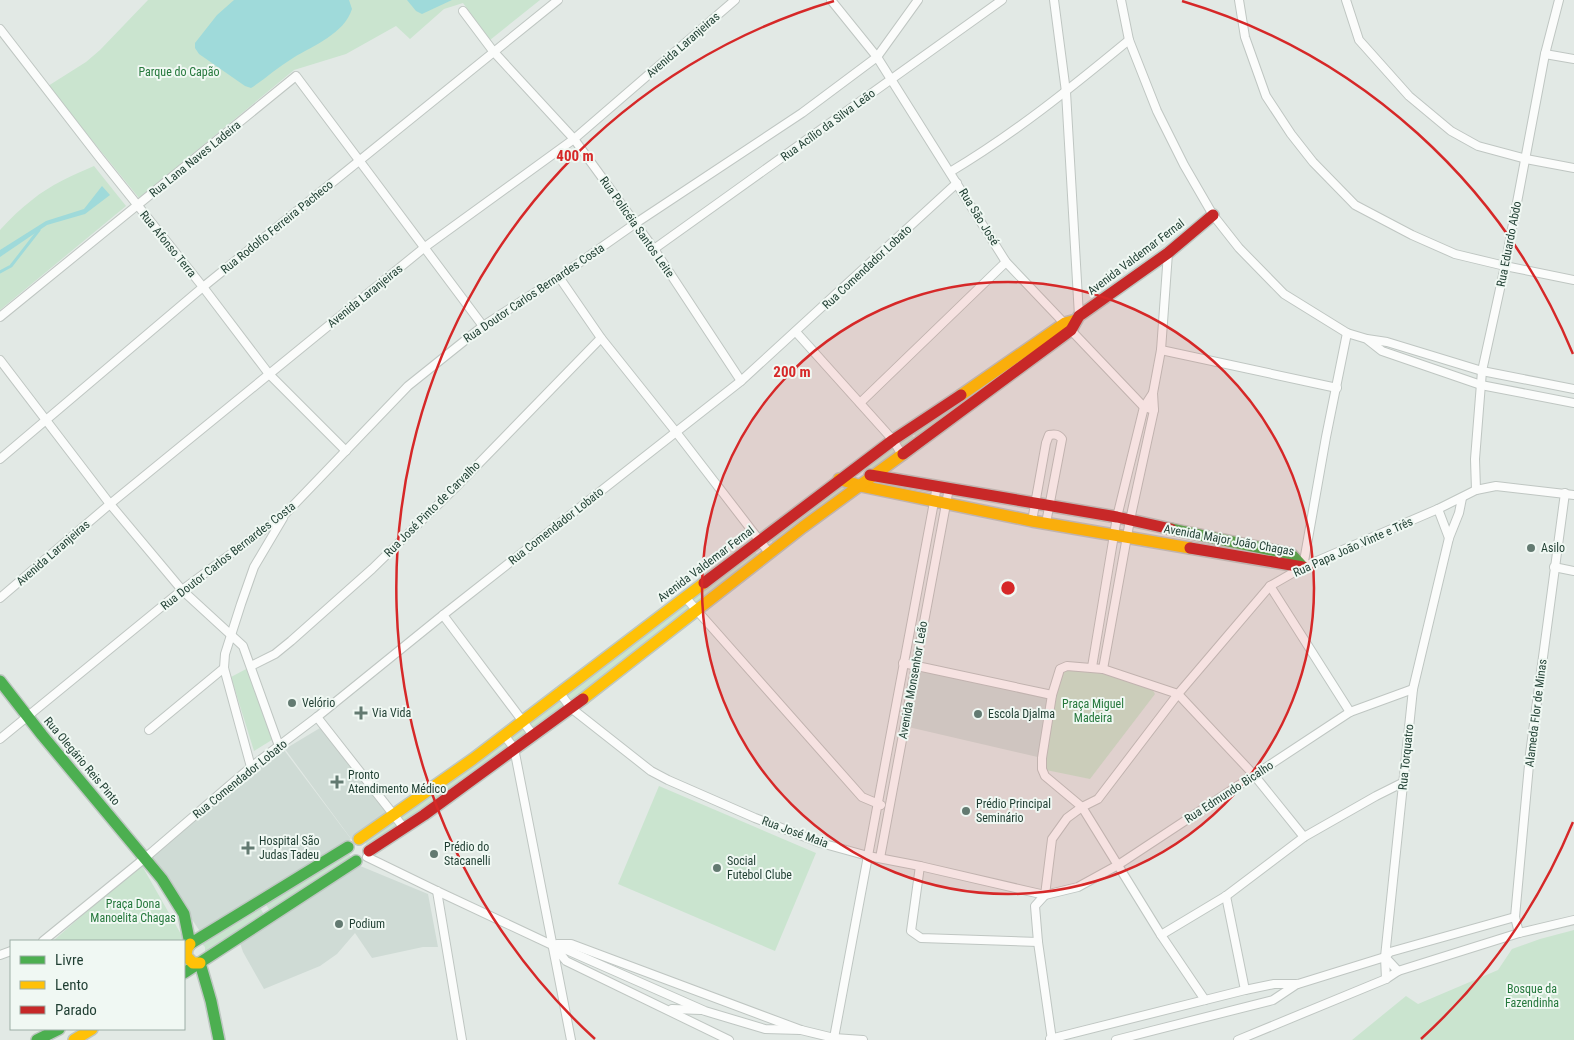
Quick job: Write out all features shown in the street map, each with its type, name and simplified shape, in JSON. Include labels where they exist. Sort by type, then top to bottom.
[{"type":"street","name":"Rua Rodolfo Ferreira Pacheco","points":[[0,459],[203,287],[558,0]]},
{"type":"street","name":"Avenida Laranjeiras","points":[[0,598],[110,504],[425,247],[574,140],[735,0]]},
{"type":"street","name":"Rua São José","points":[[831,0],[877,57],[1006,262],[1073,322],[1144,407],[1154,410]]},
{"type":"street","name":"Rua Doutor Carlos Bernardes Costa","points":[[0,739],[182,590],[285,514],[408,386],[483,326],[802,113],[877,57],[918,0]]},
{"type":"street","name":"Rua Acílio da Silva Leão","points":[[654,249],[1002,0]]},
{"type":"street","points":[[1054,0],[1066,92],[1073,322]]},
{"type":"street","points":[[1121,0],[1129,40],[1157,111],[1184,165],[1213,215],[1239,248],[1284,294],[1347,333],[1387,342],[1482,371],[1574,389]]},
{"type":"street","points":[[1239,0],[1245,37],[1266,96],[1291,134],[1319,168],[1355,205],[1412,235],[1455,254],[1574,280]]},
{"type":"street","points":[[1346,0],[1359,40],[1409,96],[1451,131],[1478,146],[1526,160],[1574,168]]},
{"type":"street","name":"Rua Eduardo Abdo","points":[[1476,490],[1475,459],[1482,371],[1526,160],[1544,54],[1559,0]]},
{"type":"street","name":"Rua Policéia Santos Leite","points":[[463,11],[493,51],[574,140],[636,223],[741,381]]},
{"type":"street","name":"Rua Afonso Terra","points":[[0,29],[203,287],[268,374],[346,451]]},
{"type":"street","points":[[950,172],[979,155],[1066,92],[1129,40]]},
{"type":"street","points":[[1544,54],[1574,59]]},
{"type":"street","name":"Rua Lana Naves Ladeira","points":[[0,317],[296,76],[358,161]]},
{"type":"street","points":[[358,161],[483,326]]},
{"type":"street","name":"Rua Comendador Lobato","points":[[145,858],[251,767],[317,717],[741,381],[957,183]]},
{"type":"street","name":"Avenida Valdemar Fernal","points":[[368,854],[454,794],[514,748],[571,708],[803,527],[934,432],[1073,322],[1168,253],[1213,215]]},
{"type":"street","points":[[1103,669],[1130,520],[1154,410],[1153,393],[1161,350],[1168,253]]},
{"type":"street","points":[[860,403],[1006,262]]},
{"type":"street","points":[[559,277],[600,338],[676,432],[770,554]]},
{"type":"street","name":"Avenida Valdemar Fernal","points":[[359,840],[473,759],[893,440],[1073,322]]},
{"type":"street","points":[[796,332],[893,440],[902,455]]},
{"type":"street","points":[[1303,567],[1347,333]]},
{"type":"street","name":"Rua José Pinto de Carvalho","points":[[251,666],[275,654],[372,568],[454,489],[600,338]]},
{"type":"street","points":[[1367,339],[1382,350],[1481,385],[1574,403]]},
{"type":"street","points":[[1161,350],[1337,388]]},
{"type":"street","points":[[1414,362],[1417,351]]},
{"type":"street","points":[[0,360],[110,504],[182,590],[243,646],[279,746]]},
{"type":"street","points":[[1444,372],[1447,360]]},
{"type":"street","points":[[1092,667],[1117,517],[1144,407],[1153,393]]},
{"type":"street","points":[[927,419],[934,432]]},
{"type":"street","points":[[1032,521],[1046,443],[1049,435],[1054,434],[1059,435],[1062,439],[1046,523]]},
{"type":"street","name":"Avenida Major João Chagas","points":[[853,470],[873,476],[1117,517],[1291,554],[1303,567]]},
{"type":"street","name":"Avenida Major João Chagas","points":[[840,479],[862,486],[1032,521],[1303,567]]},
{"type":"street","name":"Rua Papa João Vinte e Três","points":[[1178,694],[1270,586],[1303,567],[1438,510],[1476,490],[1496,486],[1574,494]]},
{"type":"street","name":"Avenida Monsenhor Leão","points":[[830,1039],[888,757],[903,663],[934,501],[943,487]]},
{"type":"street","name":"Avenida Monsenhor Leão","points":[[880,858],[947,503],[943,487]]},
{"type":"street","name":"Alameda Flor de Minas","points":[[1519,933],[1515,917],[1530,754],[1565,493]]},
{"type":"street","name":"Rua Torquatro","points":[[1386,979],[1386,957],[1413,689],[1449,538],[1460,513],[1462,498]]},
{"type":"street","points":[[1438,510],[1449,538]]},
{"type":"street","points":[[251,767],[224,668],[225,654],[254,567],[285,514]]},
{"type":"street","points":[[794,515],[803,527]]},
{"type":"street","points":[[1211,552],[1214,539]]},
{"type":"street","points":[[926,541],[939,542]]},
{"type":"street","points":[[1554,567],[1574,571]]},
{"type":"street","points":[[718,572],[728,585]]},
{"type":"street","points":[[920,578],[932,581]]},
{"type":"street","points":[[1270,586],[1350,712]]},
{"type":"street","points":[[685,597],[862,797],[890,807]]},
{"type":"street","points":[[1102,600],[1114,602]]},
{"type":"street","points":[[444,615],[533,735]]},
{"type":"street","points":[[651,623],[662,636]]},
{"type":"street","points":[[911,623],[923,624]]},
{"type":"street","points":[[622,645],[633,658]]},
{"type":"street","points":[[903,663],[1052,695]]},
{"type":"street","points":[[1205,1000],[1161,935],[1082,807],[1045,776],[1042,769],[1042,758],[1052,695],[1060,669],[1067,666],[1103,669],[1178,694],[1254,775],[1304,838]]},
{"type":"street","points":[[149,730],[224,668]]},
{"type":"street","points":[[593,668],[604,681]]},
{"type":"street","name":"Rua Olegário Reis Pinto","points":[[0,681],[26,717],[145,858]]},
{"type":"street","name":"Rua Edmundo Bicalho","points":[[1045,895],[1078,887],[1118,865],[1350,712],[1413,689]]},
{"type":"street","name":"Rua José Maia","points":[[559,692],[571,708],[652,771],[668,780],[804,837],[868,856],[1045,895]]},
{"type":"street","points":[[1178,694],[1098,799],[1066,818],[1052,839],[1045,895],[1035,906],[1051,1039],[1245,990],[1274,984],[1298,984]]},
{"type":"street","points":[[317,717],[404,828]]},
{"type":"street","points":[[894,717],[905,719]]},
{"type":"street","points":[[504,735],[514,748],[571,1040]]},
{"type":"street","points":[[888,757],[899,759]]},
{"type":"street","points":[[473,759],[483,772]]},
{"type":"street","points":[[444,780],[454,794]]},
{"type":"street","points":[[1161,935],[1226,896],[1304,838],[1404,782]]},
{"type":"street","points":[[414,802],[424,815]]},
{"type":"street","points":[[185,971],[325,880],[356,861],[362,860],[368,854],[368,845],[359,840],[353,841],[348,847],[187,946]]},
{"type":"street","points":[[348,847],[348,854],[356,861]]},
{"type":"street","points":[[368,854],[436,891],[552,945],[569,950],[704,1011],[765,1029],[801,1030]]},
{"type":"street","points":[[45,940],[145,858],[184,915],[188,927],[187,946]]},
{"type":"street","points":[[317,866],[325,880]]},
{"type":"street","points":[[920,866],[911,931],[920,938],[1038,942]]},
{"type":"street","points":[[298,878],[306,892]]},
{"type":"street","points":[[436,891],[462,1040]]},
{"type":"street","points":[[1226,896],[1245,990]]},
{"type":"street","points":[[1116,1040],[1273,1000],[1298,984],[1386,957],[1390,952],[1515,917]]},
{"type":"street","points":[[1238,1040],[1386,979],[1398,971],[1519,933],[1574,920]]},
{"type":"street","points":[[226,923],[236,939]]},
{"type":"street","points":[[552,945],[571,944],[801,1030],[830,1039],[863,1040]]},
{"type":"street","points":[[552,945],[566,961],[729,1040]]},
{"type":"street","points":[[187,946],[198,946],[202,950],[203,955],[200,963],[211,1001],[219,1040]]},
{"type":"street","points":[[1386,957],[1398,971]]},
{"type":"street","points":[[668,1009],[704,1011]]},
{"type":"street","points":[[75,1037],[90,1030]]},
{"type":"street","points":[[37,1040],[58,1033]]},
{"type":"shaded area","name":"Escola Djalma","points":[[916,665],[1052,695],[1042,758],[904,726]]},
{"type":"shaded area","name":"Pronto Atendimento Médico","points":[[320,728],[393,815],[359,839],[352,840],[285,749]]},
{"type":"shaded area","name":"Hospital São Judas Tadeu","points":[[281,746],[351,839],[201,933],[150,856]]},
{"type":"shaded area","points":[[353,863],[428,894],[438,947],[423,947],[372,958],[355,933],[337,954],[320,966],[264,989],[243,952],[240,943]]},
{"type":"green space","name":"Parque do Capão","points":[[148,0],[540,0],[490,40],[463,3],[444,9],[410,39],[396,26],[346,54],[294,70],[139,198],[48,86],[86,62],[100,50]]},
{"type":"green space","points":[[94,166],[126,206],[0,310],[0,230],[19,211],[46,190]]},
{"type":"green space","points":[[970,392],[974,400],[919,441],[913,433]]},
{"type":"green space","points":[[911,434],[917,442],[878,471],[863,469]]},
{"type":"green space","points":[[839,482],[856,487],[775,545],[769,538]]},
{"type":"green space","points":[[754,551],[759,556],[571,706],[560,692]]},
{"type":"green space","points":[[248,668],[275,738],[254,751],[231,677]]},
{"type":"green space","name":"Praça Miguel Madeira","points":[[1065,669],[1102,670],[1152,689],[1155,694],[1090,779],[1046,770],[1043,759],[1060,673]]},
{"type":"green space","points":[[559,692],[571,707],[369,847],[363,840]]},
{"type":"green space","name":"Social Futebol Clube","points":[[659,786],[816,853],[775,951],[618,884]]},
{"type":"green space","points":[[347,851],[353,860],[272,914],[263,900]]},
{"type":"green space","name":"Praça Dona Manoelita Chagas","points":[[141,864],[184,940],[54,940]]},
{"type":"green space","points":[[258,904],[266,918],[205,953],[205,947],[201,943]]},
{"type":"green space","name":"Bosque da Fazendinha","points":[[1574,930],[1574,1040],[1352,1040],[1406,996],[1418,1004],[1498,970],[1512,949]]},
{"type":"water","points":[[234,0],[349,0],[352,9],[348,18],[335,32],[287,62],[251,88],[245,86],[199,54],[195,48],[195,43],[217,15]]},
{"type":"water","points":[[407,0],[452,0],[422,14],[416,11]]},
{"type":"water","points":[[102,186],[110,195],[85,214],[47,225],[0,257],[0,250],[46,221],[84,209]]},
{"type":"waterway","points":[[0,272],[11,266],[39,230]]},
{"type":"traffic: fast","points":[[1171,529],[1291,554],[1303,567]]},
{"type":"traffic: fast","points":[[0,681],[42,735],[162,879],[184,914],[190,944]]},
{"type":"traffic: fast","points":[[185,947],[348,847]]},
{"type":"traffic: fast","points":[[185,972],[356,861]]},
{"type":"traffic: fast","points":[[200,963],[211,1001],[219,1040]]},
{"type":"traffic: fast","points":[[37,1040],[57,1030]]},
{"type":"traffic: slow","points":[[961,395],[1065,323],[1076,320]]},
{"type":"traffic: slow","points":[[583,699],[803,527],[903,454]]},
{"type":"traffic: slow","points":[[839,479],[861,486],[1032,521],[1190,548]]},
{"type":"traffic: slow","points":[[359,839],[473,759],[704,583]]},
{"type":"traffic: slow","points":[[190,944],[186,956],[193,963],[200,963]]},
{"type":"traffic: slow","points":[[74,1040],[90,1030]]},
{"type":"traffic: jam","points":[[903,454],[1071,330],[1079,316],[1168,253],[1213,215]]},
{"type":"traffic: jam","points":[[704,583],[893,440],[961,395]]},
{"type":"traffic: jam","points":[[870,475],[1117,517],[1171,529]]},
{"type":"traffic: jam","points":[[1190,548],[1303,567]]},
{"type":"traffic: jam","points":[[369,851],[424,815],[583,699]]},
{"type":"place","name":"Asilo","points":[[1531,548]]},
{"type":"place","name":"Velório","points":[[292,703]]},
{"type":"place","name":"Via Vida","points":[[361,713]]},
{"type":"place","name":"Escola Djalma","points":[[978,714]]},
{"type":"place","name":"Pronto Atendimento Médico","points":[[337,782]]},
{"type":"place","name":"Prédio Principal Seminário","points":[[966,811]]},
{"type":"place","name":"Hospital São Judas Tadeu","points":[[248,848]]},
{"type":"place","name":"Prédio do Stacanelli","points":[[434,854]]},
{"type":"place","name":"Social Futebol Clube","points":[[717,868]]},
{"type":"place","name":"Podium","points":[[339,924]]}]
